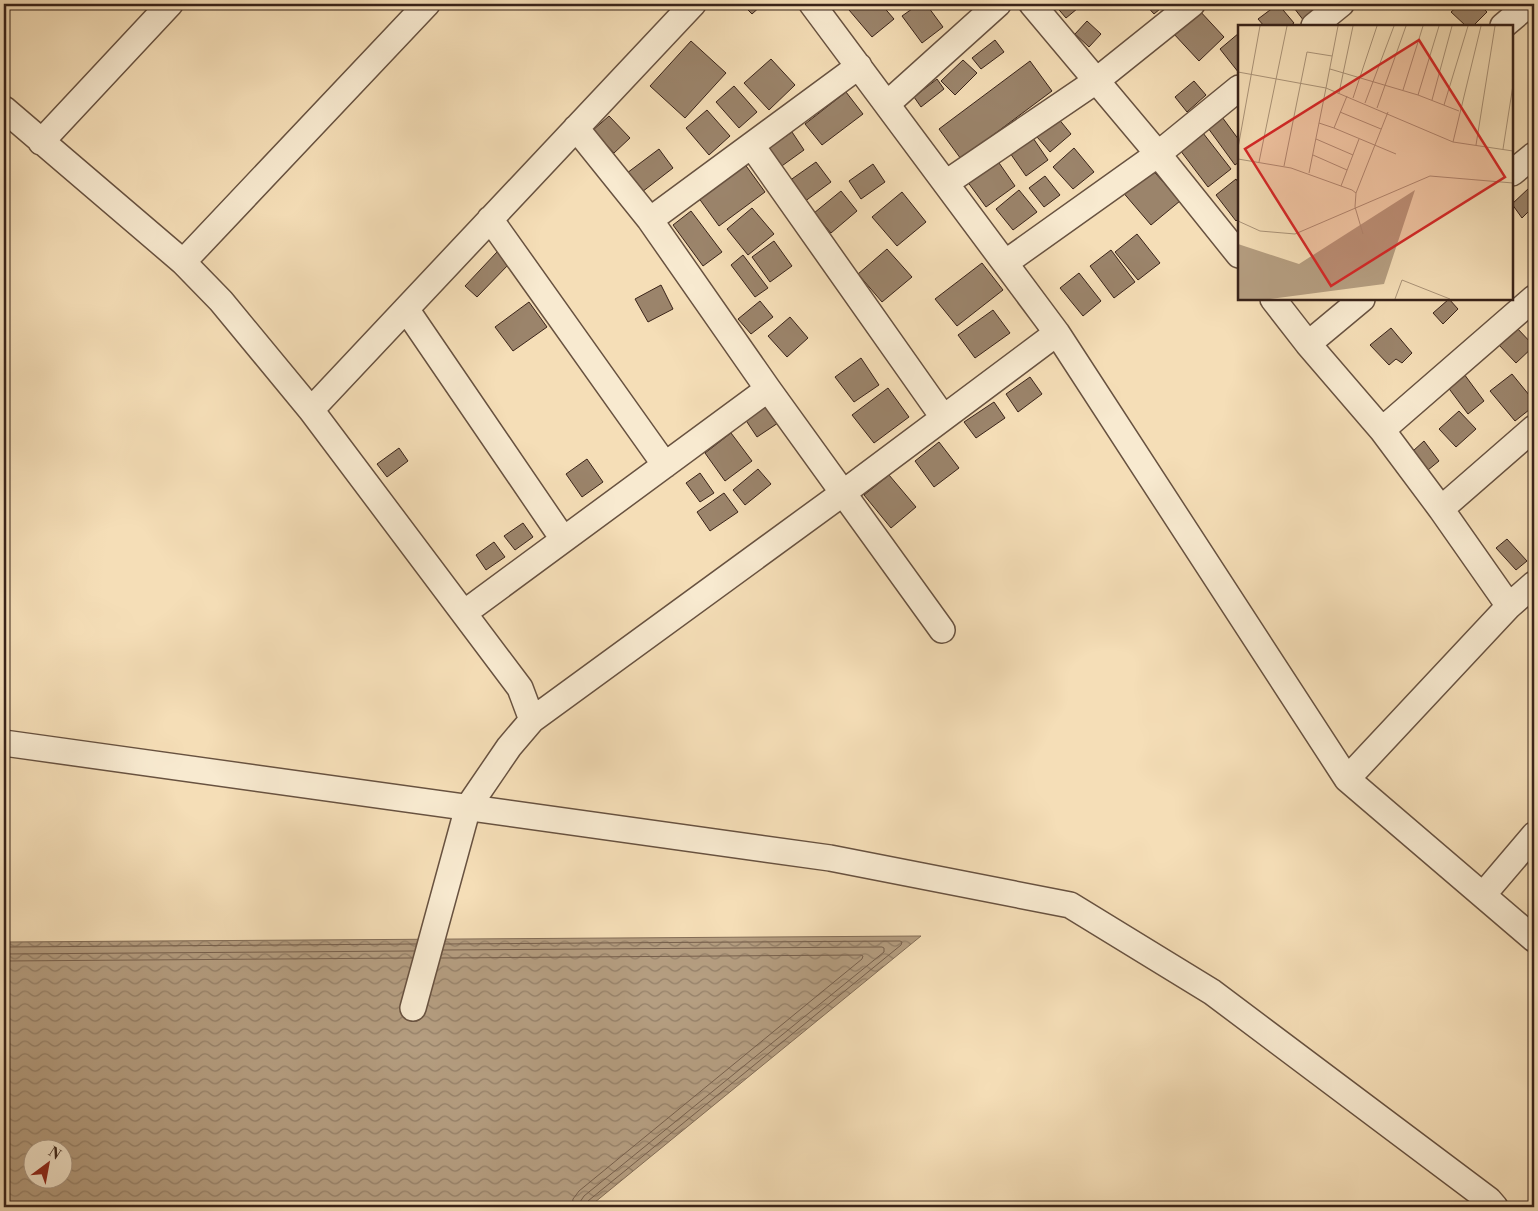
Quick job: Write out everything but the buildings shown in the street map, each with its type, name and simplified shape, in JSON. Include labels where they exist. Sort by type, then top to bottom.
[{"type":"street","points":[[41,142],[170,4]]},
{"type":"street","points":[[183,262],[427,4]]},
{"type":"street","points":[[311,410],[693,4]]},
{"type":"street","points":[[887,104],[998,4]]},
{"type":"street","points":[[1032,4],[1238,252]]},
{"type":"street","points":[[946,183],[1096,81],[1192,4]]},
{"type":"street","points":[[1315,25],[1341,4]]},
{"type":"street","points":[[1504,25],[1529,4]]},
{"type":"street","points":[[822,8],[859,66],[1057,333],[1347,780],[1534,939]]},
{"type":"street","points":[[650,220],[859,66]]},
{"type":"street","points":[[1005,264],[1158,154],[1238,89]]},
{"type":"street","points":[[4,109],[183,262],[221,301],[311,410],[520,688],[532,720]]},
{"type":"street","points":[[576,128],[650,220],[768,389],[942,630]]},
{"type":"street","points":[[752,146],[943,417]]},
{"type":"street","points":[[1513,172],[1534,155]]},
{"type":"street","points":[[490,219],[665,465]]},
{"type":"street","points":[[1382,430],[1534,298]]},
{"type":"street","points":[[1274,300],[1308,344],[1382,430],[1441,509],[1509,606]]},
{"type":"street","points":[[1308,344],[1361,300]]},
{"type":"street","points":[[406,309],[563,540]]},
{"type":"street","points":[[413,1008],[468,808],[509,747],[532,720],[1057,333]]},
{"type":"street","points":[[464,613],[768,389]]},
{"type":"street","points":[[1441,509],[1534,428]]},
{"type":"street","points":[[1347,780],[1509,606],[1534,584]]},
{"type":"street","points":[[4,743],[830,858],[1070,905],[1212,992],[1496,1207]]},
{"type":"street","points":[[1483,895],[1534,835]]},
{"type":"water","points":[[921,936],[589,1207],[4,1207],[4,942]]}]
